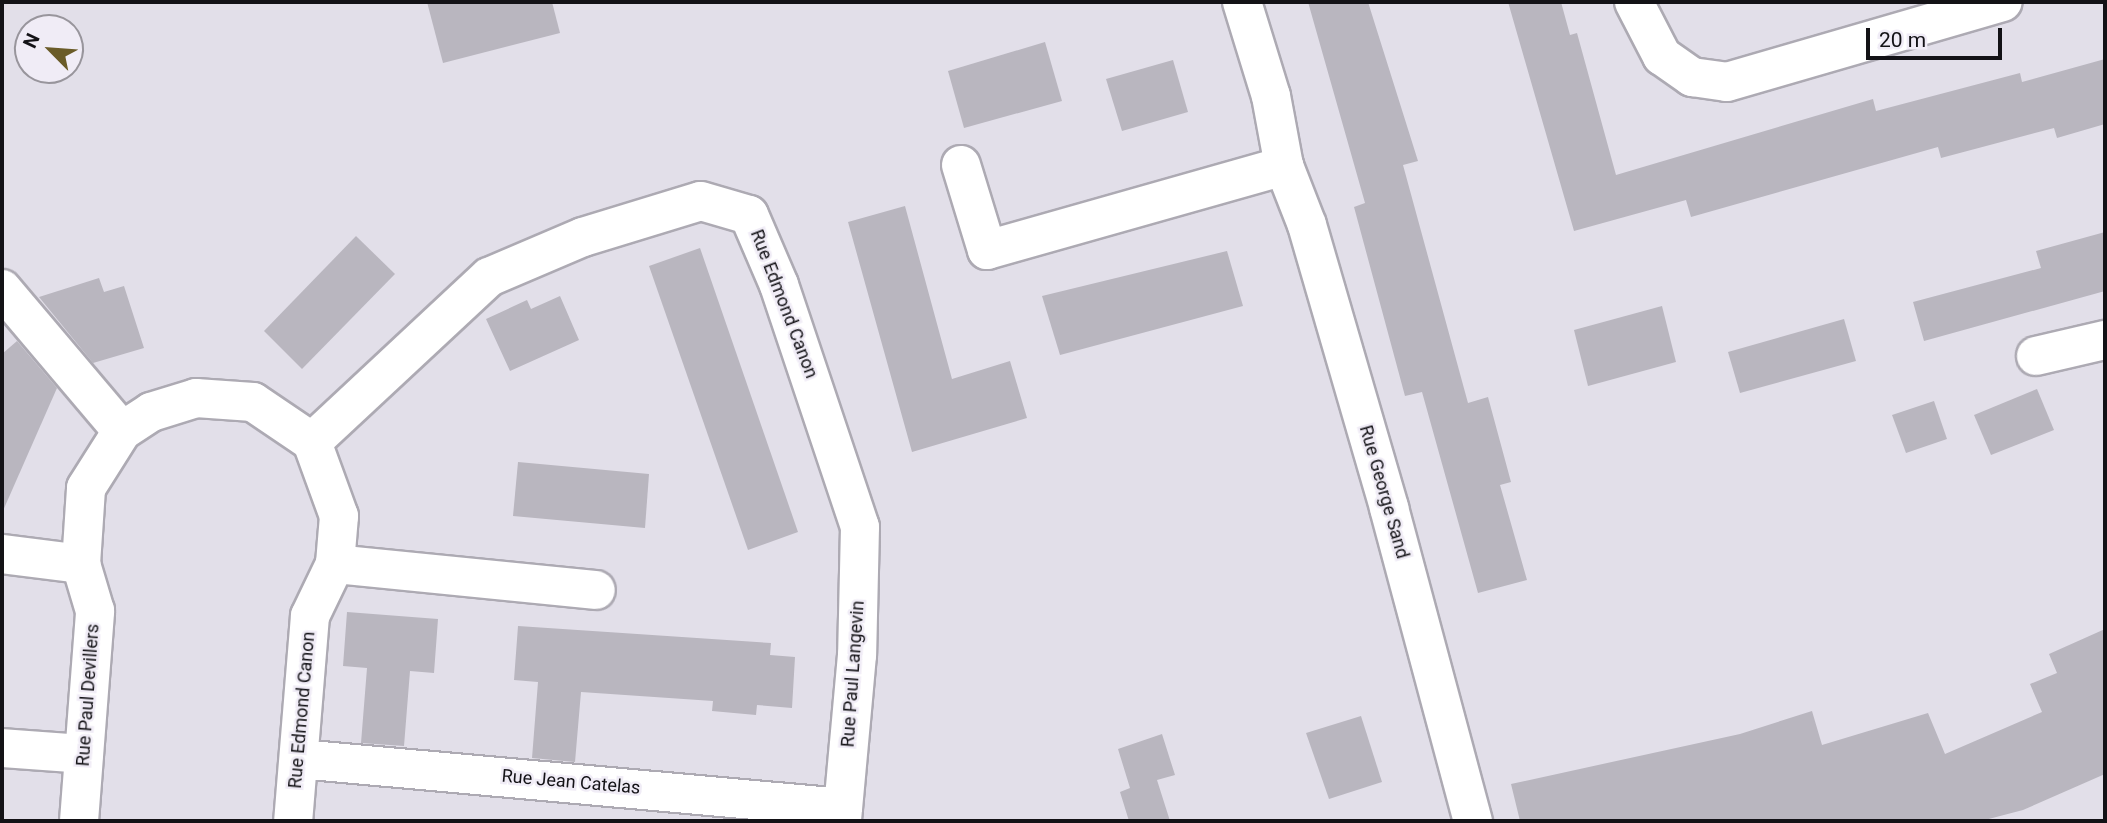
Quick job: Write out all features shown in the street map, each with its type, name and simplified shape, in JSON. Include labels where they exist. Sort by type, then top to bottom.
[{"type":"street","name":"Rue George Sand","points":[[1242,2],[1272,96],[1284,166],[1307,225],[1389,508],[1473,821]]},
{"type":"street","points":[[1634,2],[1662,56],[1692,77],[1727,82],[2003,2]]},
{"type":"street","points":[[961,165],[987,250],[1284,166]]},
{"type":"street","name":"Rue Edmond Canon","points":[[293,821],[310,616],[335,564],[339,516],[312,442],[489,277],[583,237],[701,201],[749,215],[793,324],[860,527]]},
{"type":"street","points":[[2,289],[121,431],[151,412],[196,398],[253,402],[312,442]]},
{"type":"street","points":[[2036,356],[2105,340]]},
{"type":"street","name":"Rue Paul Devillers","points":[[79,821],[95,611],[81,564],[86,488],[121,431]]},
{"type":"street","name":"Rue Paul Langevin","points":[[842,815],[857,655],[860,527]]},
{"type":"street","points":[[2,554],[81,564]]},
{"type":"street","points":[[335,564],[596,590]]},
{"type":"street","points":[[2,748],[84,754]]},
{"type":"street","name":"Rue Jean Catelas","points":[[299,759],[842,815]]},
{"type":"building","points":[[427,2],[552,2],[560,33],[443,63]]},
{"type":"building","points":[[1308,2],[1368,2],[1418,161],[1403,165],[1468,403],[1488,397],[1511,482],[1500,485],[1527,580],[1478,593],[1422,392],[1405,396],[1354,207],[1365,203]]},
{"type":"building","points":[[1508,2],[1561,2],[1570,35],[1577,33],[1616,175],[1873,99],[1876,111],[2020,73],[2022,82],[2105,59],[2105,124],[2057,138],[2054,128],[1941,158],[1938,147],[1691,217],[1686,200],[1574,231]]},
{"type":"building","points":[[1045,42],[1062,101],[964,128],[948,71]]},
{"type":"building","points":[[1173,60],[1188,112],[1122,131],[1106,79]]},
{"type":"building","points":[[905,206],[952,379],[1010,361],[1027,418],[912,452],[848,222]]},
{"type":"building","points":[[2105,232],[2105,291],[1924,341],[1913,302],[2041,268],[2036,251]]},
{"type":"building","points":[[356,236],[395,274],[302,369],[264,331]]},
{"type":"building","points":[[700,248],[798,532],[748,550],[649,266]]},
{"type":"building","points":[[1227,251],[1243,306],[1060,355],[1042,296]]},
{"type":"building","points":[[99,278],[104,292],[124,286],[144,348],[93,363],[39,297]]},
{"type":"building","points":[[560,296],[579,340],[510,371],[486,319],[527,300],[531,309]]},
{"type":"building","points":[[1662,306],[1676,362],[1588,386],[1574,330]]},
{"type":"building","points":[[1844,319],[1856,361],[1740,393],[1728,352]]},
{"type":"building","points":[[17,341],[57,388],[2,513],[2,354]]},
{"type":"building","points":[[2037,389],[2054,430],[1991,455],[1974,415]]},
{"type":"building","points":[[1934,401],[1947,439],[1906,453],[1892,415]]},
{"type":"building","points":[[518,462],[649,474],[645,528],[513,516]]},
{"type":"building","points":[[347,612],[438,619],[434,673],[410,671],[404,746],[361,743],[367,668],[343,666]]},
{"type":"building","points":[[518,626],[771,643],[770,655],[795,657],[792,708],[757,705],[756,715],[712,711],[713,701],[581,692],[575,762],[532,758],[538,682],[514,680]]},
{"type":"building","points":[[2105,629],[2105,774],[2023,810],[1981,821],[1520,821],[1511,784],[1740,734],[1812,711],[1822,745],[1928,713],[1945,754],[2042,712],[2030,684],[2057,673],[2049,654]]},
{"type":"building","points":[[1361,716],[1382,782],[1329,799],[1306,733]]},
{"type":"building","points":[[1162,734],[1175,775],[1157,780],[1170,821],[1129,821],[1120,792],[1130,788],[1118,749]]}]
